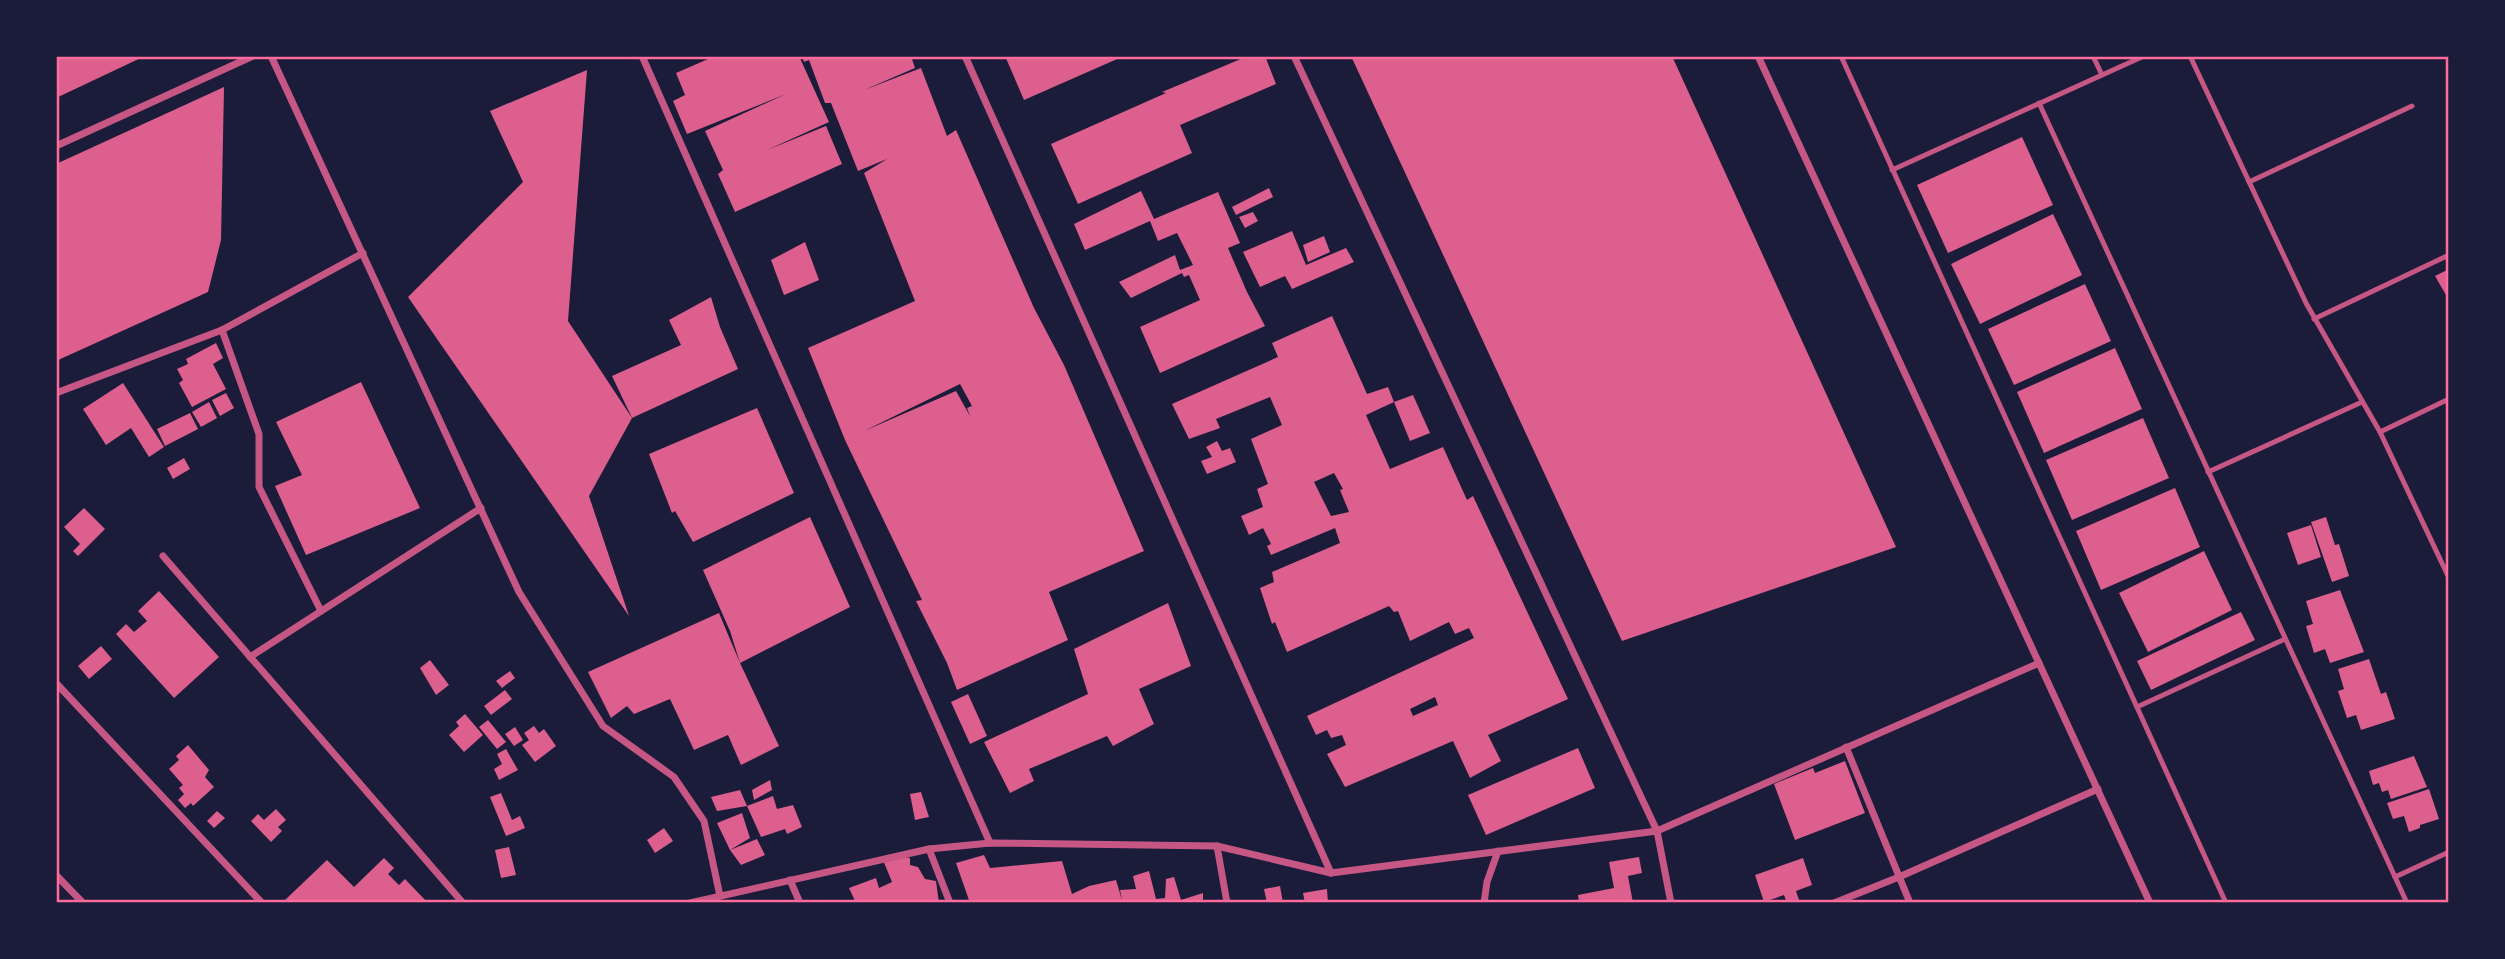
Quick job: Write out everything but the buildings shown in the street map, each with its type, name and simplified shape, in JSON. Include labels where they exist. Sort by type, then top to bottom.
[{"type":"street","points":[[56,146],[253,56]]},
{"type":"street","points":[[271,56],[519,592],[603,726],[674,777],[704,821],[720,896]]},
{"type":"street","points":[[642,56],[990,844]]},
{"type":"street","points":[[965,56],[1331,873]]},
{"type":"street","points":[[1294,56],[1657,831],[1671,903]]},
{"type":"street","points":[[1758,56],[2150,903]]},
{"type":"street","points":[[56,393],[222,330],[363,253]]},
{"type":"street","points":[[222,330],[259,435],[259,488],[321,611]]},
{"type":"street","points":[[250,657],[481,508]]},
{"type":"street","points":[[163,556],[463,903]]},
{"type":"street","points":[[690,903],[929,849],[990,844],[1217,846],[1331,873],[1657,831],[2039,663]]},
{"type":"street","points":[[56,683],[261,903]]},
{"type":"street","points":[[1846,747],[1910,903]]},
{"type":"street","points":[[1834,903],[2098,789]]},
{"type":"street","points":[[1217,846],[1227,903]]},
{"type":"street","points":[[929,849],[950,903]]},
{"type":"street","points":[[1484,903],[1487,883],[1498,851]]},
{"type":"street","points":[[56,875],[83,903]]},
{"type":"street","points":[[790,880],[800,903]]},
{"type":"lane","points":[[1841,56],[2226,903]]},
{"type":"lane","points":[[2093,56],[2102,75]]},
{"type":"lane","points":[[1892,170],[2144,56]]},
{"type":"lane","points":[[2190,56],[2314,320],[2380,432],[2449,578]]},
{"type":"lane","points":[[2039,103],[2407,903]]},
{"type":"lane","points":[[2249,182],[2412,106]]},
{"type":"lane","points":[[2314,320],[2449,255]]},
{"type":"lane","points":[[2380,432],[2449,399]]},
{"type":"lane","points":[[2208,472],[2362,402]]},
{"type":"lane","points":[[2137,707],[2285,639]]},
{"type":"lane","points":[[2395,877],[2449,852]]}]
